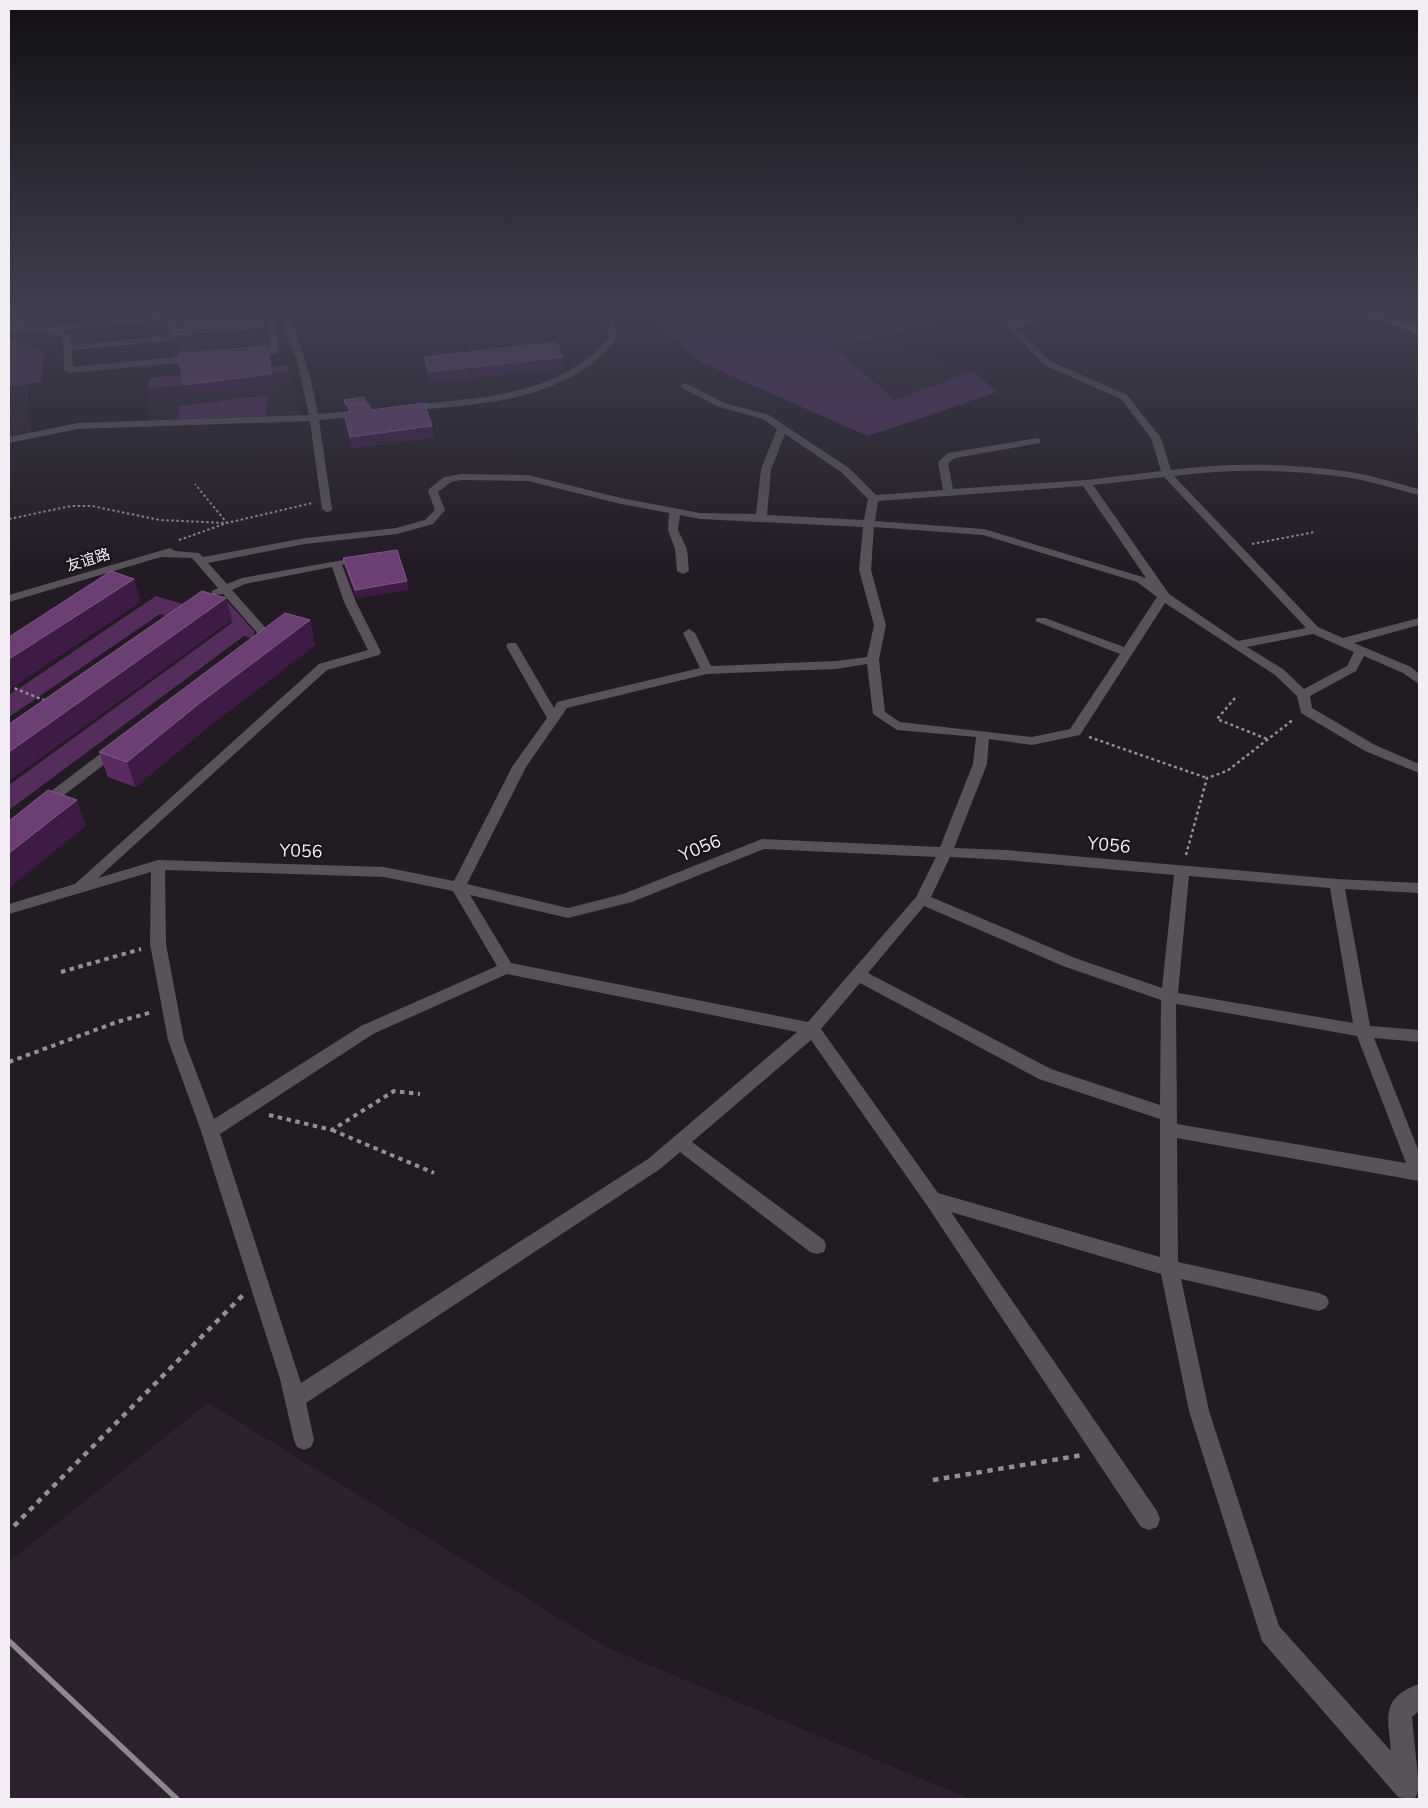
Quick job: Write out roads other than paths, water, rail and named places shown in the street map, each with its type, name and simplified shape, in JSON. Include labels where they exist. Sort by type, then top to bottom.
[{"type":"street","points":[[310,399],[327,505]]},
{"type":"street","points":[[392,410],[482,399]]},
{"type":"street","points":[[711,399],[722,405],[766,417],[845,470],[873,498],[1086,483],[1206,469],[1268,468],[1345,474],[1419,492]]},
{"type":"street","points":[[1126,399],[1156,438],[1167,474],[1314,630],[1408,670],[1419,680]]},
{"type":"street","points":[[9,440],[78,426],[313,417],[372,412]]},
{"type":"street","points":[[761,518],[766,470],[782,428]]},
{"type":"street","points":[[948,493],[943,462],[952,455],[1038,441]]},
{"type":"street","points":[[200,561],[305,541],[397,531],[429,522],[440,510],[433,491],[448,479],[461,477],[528,478],[621,501],[700,516],[868,523],[984,532],[1141,580],[1279,672],[1303,695],[1306,710],[1370,748],[1419,769]]},
{"type":"street","points":[[1086,483],[1164,596]]},
{"type":"street","points":[[873,498],[868,523],[865,570],[880,625],[873,660],[879,714],[897,726],[983,734],[1032,741],[1075,732],[1164,596]]},
{"type":"street","points":[[674,511],[673,530],[681,549],[683,571]]},
{"type":"street","name":"友谊路","points":[[9,599],[176,549]]},
{"type":"street","points":[[156,555],[195,555],[266,635],[243,653]]},
{"type":"street","points":[[207,598],[242,581],[355,559]]},
{"type":"street","points":[[79,887],[323,666],[375,652],[350,602],[336,563]]},
{"type":"street","points":[[1041,621],[1126,652]]},
{"type":"street","points":[[1342,642],[1419,621]]},
{"type":"street","points":[[1237,645],[1314,630]]},
{"type":"street","points":[[689,633],[707,670]]},
{"type":"street","points":[[512,646],[553,718]]},
{"type":"street","points":[[1303,695],[1352,668],[1361,650]]},
{"type":"street","points":[[506,968],[458,887],[519,767],[562,705],[707,670],[836,665],[873,660]]},
{"type":"street","points":[[295,1399],[654,1164],[812,1029],[922,899],[945,852],[980,764],[983,734]]},
{"type":"street","points":[[9,830],[126,742]]},
{"type":"street","name":"Y056","points":[[9,909],[158,865],[384,872],[568,913],[627,898],[762,844],[1016,856],[1337,884],[1419,888]]},
{"type":"street","points":[[158,865],[158,944],[176,1040],[210,1131],[258,1279],[295,1399],[304,1440]]},
{"type":"street","points":[[1182,871],[1169,997],[1169,1268],[1199,1411],[1270,1633],[1411,1794]]},
{"type":"street","points":[[1337,884],[1363,1031],[1419,1173]]},
{"type":"street","points":[[922,899],[1069,962],[1169,997],[1363,1031],[1419,1036]]},
{"type":"street","points":[[210,1131],[367,1030],[506,968],[812,1029],[932,1199],[1149,1519]]},
{"type":"street","points":[[858,975],[1045,1074],[1168,1122],[1419,1173]]},
{"type":"street","points":[[680,1142],[816,1246]]},
{"type":"street","points":[[932,1199],[1169,1268],[1319,1302]]},
{"type":"street","points":[[1411,1794],[1399,1712],[1419,1696]]},
{"type":"railway","points":[[9,1641],[177,1799]]}]
